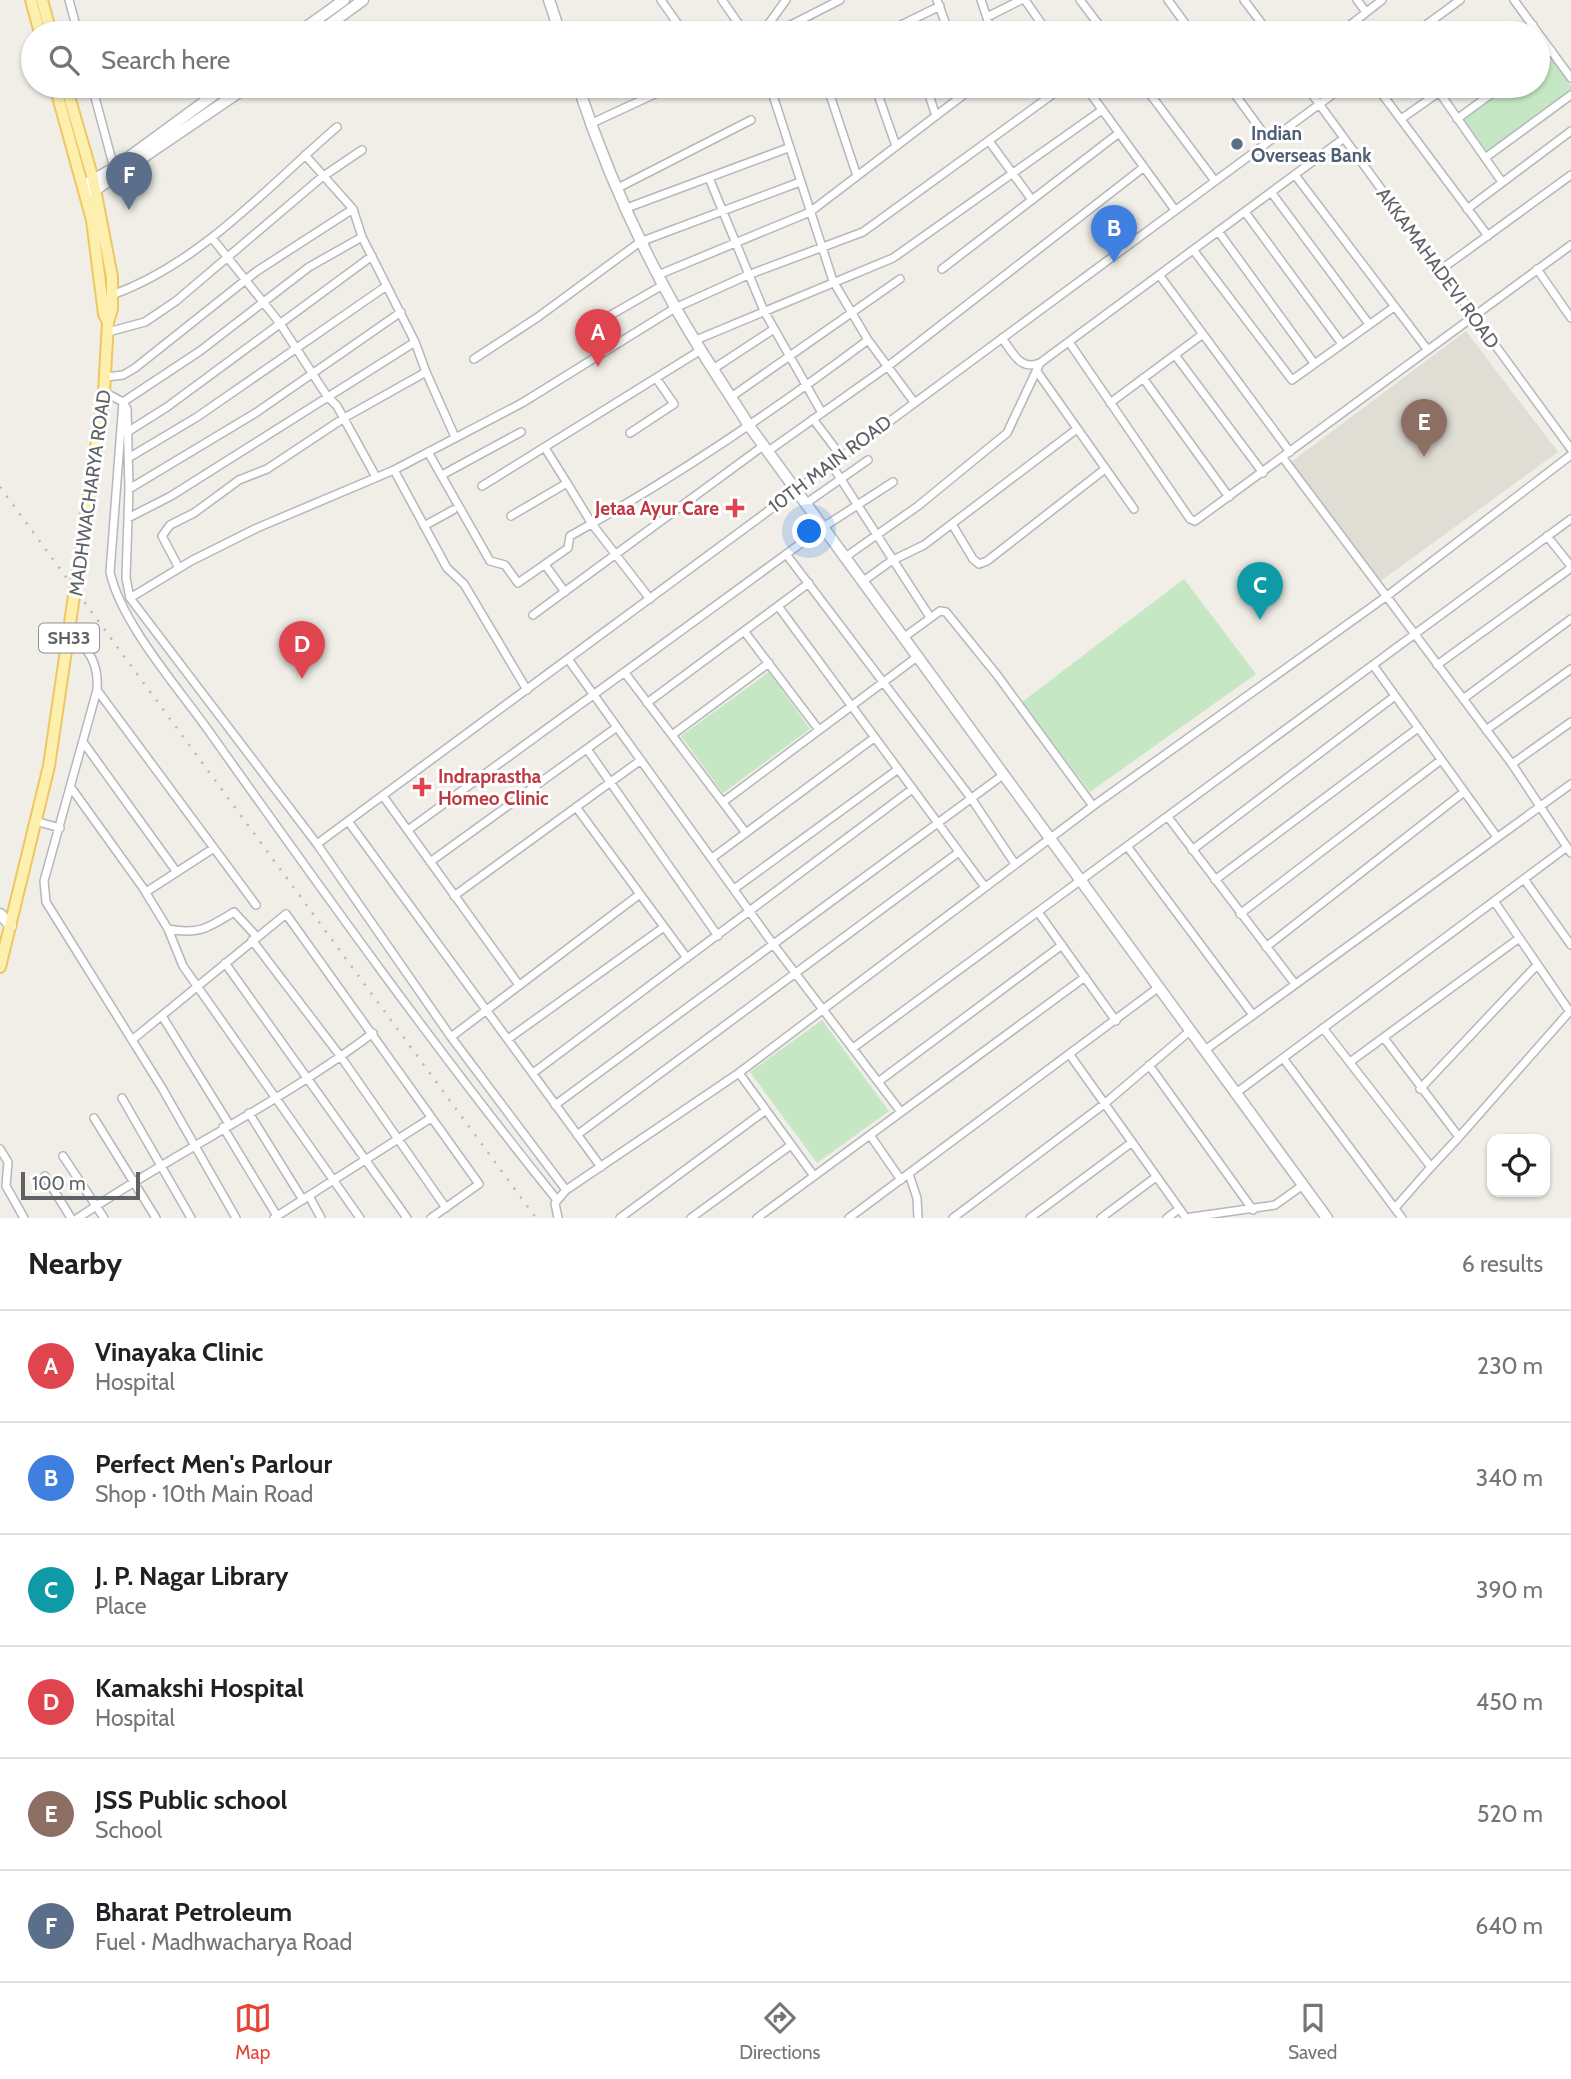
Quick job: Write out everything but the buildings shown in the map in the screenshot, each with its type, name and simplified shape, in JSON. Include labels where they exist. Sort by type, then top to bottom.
[{"type":"main road","points":[[31,0],[37,21]]},
{"type":"main road","points":[[42,0],[48,21]]},
{"type":"main road","name":"MADHWACHARYA ROAD","points":[[59,98],[89,188],[104,314],[108,327]]},
{"type":"main road","name":"MADHWACHARYA ROAD","points":[[0,967],[48,766],[106,377],[112,277],[69,98]]},
{"type":"street","points":[[69,0],[75,21]]},
{"type":"street","points":[[315,21],[344,0]]},
{"type":"street","points":[[334,21],[363,0]]},
{"type":"street","points":[[549,0],[556,21]]},
{"type":"street","points":[[661,0],[676,21]]},
{"type":"street","points":[[722,0],[737,21]]},
{"type":"street","points":[[799,21],[840,0]]},
{"type":"street","points":[[981,0],[988,21]]},
{"type":"street","points":[[987,18],[1023,0],[1039,21]]},
{"type":"street","points":[[1080,0],[1096,21]]},
{"type":"street","points":[[1167,0],[1183,21]]},
{"type":"street","points":[[1244,0],[1260,21]]},
{"type":"street","points":[[1357,0],[1366,12]]},
{"type":"street","points":[[1355,21],[1382,0]]},
{"type":"street","points":[[1431,21],[1460,0]]},
{"type":"street","points":[[1514,0],[1530,21]]},
{"type":"street","points":[[770,21],[783,2]]},
{"type":"street","points":[[910,21],[938,3],[945,21]]},
{"type":"street","points":[[1551,50],[1571,78]]},
{"type":"street","points":[[1485,158],[1571,95]]},
{"type":"street","points":[[95,98],[114,168]]},
{"type":"street","points":[[89,188],[210,98]]},
{"type":"street","points":[[89,188],[229,98]]},
{"type":"street","points":[[582,98],[616,189],[640,242],[675,308],[750,427],[1327,1218]]},
{"type":"street","points":[[590,124],[646,98]]},
{"type":"street","points":[[774,98],[833,281],[868,341],[914,402]]},
{"type":"street","points":[[831,98],[857,176]]},
{"type":"street","points":[[879,98],[896,146]]},
{"type":"street","points":[[930,98],[936,116]]},
{"type":"street","points":[[597,323],[660,280],[810,212],[957,98]]},
{"type":"street","points":[[130,598],[178,568],[257,528],[394,470],[522,403],[675,308],[748,275],[863,232],[1048,98]]},
{"type":"street","points":[[1094,98],[1175,210]]},
{"type":"street","points":[[1153,98],[1215,181]]},
{"type":"street","points":[[1238,98],[1269,141]]},
{"type":"street","name":"AKKAMAHADEVI ROAD","points":[[1314,98],[1571,449]]},
{"type":"street","name":"10TH MAIN ROAD","points":[[317,844],[1328,98]]},
{"type":"street","points":[[1385,98],[1488,236]]},
{"type":"street","points":[[1401,119],[1431,98]]},
{"type":"street","points":[[1443,98],[1502,182]]},
{"type":"street","points":[[1457,118],[1485,98]]},
{"type":"street","points":[[696,340],[893,258],[1102,110]]},
{"type":"street","points":[[616,189],[751,120]]},
{"type":"street","points":[[112,295],[177,263],[212,238],[337,127]]},
{"type":"street","points":[[1467,209],[1571,131]]},
{"type":"street","points":[[942,269],[1119,133]]},
{"type":"street","points":[[1002,338],[1021,364],[1030,367],[1040,363],[1343,139]]},
{"type":"street","points":[[989,141],[1032,201]]},
{"type":"street","points":[[625,209],[788,148]]},
{"type":"street","points":[[108,327],[145,322],[176,301],[322,177],[362,150]]},
{"type":"street","points":[[305,155],[353,209],[362,237],[385,288],[401,312],[415,342],[455,437]]},
{"type":"street","points":[[533,615],[765,449],[822,413],[887,366],[1144,167]]},
{"type":"street","points":[[1294,175],[1427,349]]},
{"type":"street","points":[[1439,271],[1571,175]]},
{"type":"street","points":[[709,178],[764,311],[822,413]]},
{"type":"street","points":[[474,359],[538,317],[640,242],[800,182]]},
{"type":"street","points":[[1271,192],[1369,324]]},
{"type":"street","points":[[106,377],[123,374],[135,368],[296,244],[353,209]]},
{"type":"street","points":[[1245,212],[1342,344]]},
{"type":"street","points":[[1218,231],[1314,363]]},
{"type":"street","points":[[123,402],[200,351],[309,267],[362,237]]},
{"type":"street","points":[[212,238],[279,322],[344,418],[376,477]]},
{"type":"street","points":[[1069,342],[1189,519],[1198,520],[1472,315],[1571,245]]},
{"type":"street","points":[[1194,251],[1292,380],[1394,307]]},
{"type":"street","points":[[129,431],[167,407],[372,256]]},
{"type":"street","points":[[1537,269],[1570,313]]},
{"type":"street","points":[[1160,276],[1290,452]]},
{"type":"street","points":[[732,397],[900,279]]},
{"type":"street","points":[[130,457],[197,417],[295,347],[385,288]]},
{"type":"street","points":[[130,489],[257,412],[401,312]]},
{"type":"street","points":[[713,369],[774,329]]},
{"type":"street","points":[[1110,403],[1203,334]]},
{"type":"street","points":[[428,452],[490,561],[505,565],[517,583],[546,566],[568,548],[569,537],[750,427],[868,341]]},
{"type":"street","points":[[128,518],[171,496],[415,342]]},
{"type":"street","points":[[482,486],[701,350]]},
{"type":"street","points":[[1175,355],[1263,473]]},
{"type":"street","points":[[844,558],[875,533],[918,506],[1007,433],[1038,373],[1040,363]]},
{"type":"street","points":[[178,568],[162,536],[163,531],[344,418],[426,372]]},
{"type":"street","points":[[1038,373],[1134,509]]},
{"type":"street","points":[[630,433],[674,404],[656,378]]},
{"type":"street","points":[[1143,378],[1229,498]]},
{"type":"street","points":[[104,392],[123,402],[127,409],[130,489],[126,578],[130,598],[317,844],[451,1037],[566,1190]]},
{"type":"street","points":[[123,402],[110,572],[122,607],[436,1045],[557,1200],[558,1218]]},
{"type":"street","points":[[813,419],[841,456]]},
{"type":"street","points":[[862,582],[891,561],[924,545],[1077,429]]},
{"type":"street","points":[[442,475],[521,432]]},
{"type":"street","points":[[545,448],[592,524],[650,599]]},
{"type":"street","points":[[557,1200],[566,1190],[739,1073],[1093,806],[1387,596],[1571,455]]},
{"type":"street","points":[[1236,1093],[1524,879],[1569,850],[1512,764],[1412,634],[1387,596],[1283,458]]},
{"type":"street","points":[[805,504],[868,460]]},
{"type":"street","points":[[831,464],[843,479],[891,561],[930,617]]},
{"type":"street","points":[[952,524],[973,559],[979,564],[987,561],[1105,469]]},
{"type":"street","points":[[394,470],[447,568],[464,584],[527,690]]},
{"type":"street","points":[[408,830],[822,528],[893,482]]},
{"type":"street","points":[[511,516],[568,483]]},
{"type":"street","points":[[424,526],[453,510]]},
{"type":"street","points":[[853,1048],[1571,519]]},
{"type":"street","points":[[1437,665],[1571,567],[1548,536]]},
{"type":"street","points":[[786,554],[971,798],[1015,864]]},
{"type":"street","points":[[546,566],[565,592]]},
{"type":"street","points":[[647,702],[809,583]]},
{"type":"street","points":[[778,606],[985,887]]},
{"type":"street","points":[[903,638],[930,617],[940,611],[946,612],[997,675],[1093,806]]},
{"type":"street","points":[[1462,699],[1571,619]]},
{"type":"street","points":[[744,631],[820,730]]},
{"type":"street","points":[[70,632],[94,659],[98,674],[97,690],[72,789],[44,881],[46,902],[132,1040],[236,1218]]},
{"type":"street","points":[[723,802],[917,657]]},
{"type":"street","points":[[568,659],[774,944],[901,1112]]},
{"type":"street","points":[[672,735],[769,663]]},
{"type":"street","points":[[1373,665],[1497,837]]},
{"type":"street","points":[[1486,730],[1571,669]]},
{"type":"street","points":[[625,673],[746,833]]},
{"type":"street","points":[[97,690],[256,905]]},
{"type":"street","points":[[1192,850],[1395,696]]},
{"type":"street","points":[[1512,764],[1571,722]]},
{"type":"street","points":[[430,862],[617,727]]},
{"type":"street","points":[[1215,880],[1418,728]]},
{"type":"street","points":[[712,858],[874,738]]},
{"type":"street","points":[[83,742],[176,871]]},
{"type":"street","points":[[587,749],[718,936]]},
{"type":"street","points":[[454,896],[641,760]]},
{"type":"street","points":[[1240,914],[1441,760]]},
{"type":"street","points":[[734,889],[897,770]]},
{"type":"street","points":[[555,1105],[1003,775]]},
{"type":"street","points":[[1205,1050],[1571,784]]},
{"type":"street","points":[[72,789],[169,929],[183,966],[199,985],[360,1218]]},
{"type":"street","points":[[533,1073],[911,790]]},
{"type":"street","points":[[1266,947],[1464,792]]},
{"type":"street","points":[[383,796],[519,985]]},
{"type":"street","points":[[576,807],[687,958]]},
{"type":"street","points":[[1168,817],[1295,984]]},
{"type":"street","points":[[35,821],[60,828]]},
{"type":"street","points":[[348,821],[601,1167]]},
{"type":"street","points":[[1128,846],[1253,1015]]},
{"type":"street","points":[[143,888],[146,892],[214,848]]},
{"type":"street","points":[[578,1135],[799,974],[959,852]]},
{"type":"street","points":[[1524,879],[1571,946]]},
{"type":"street","points":[[451,1037],[640,894]]},
{"type":"street","points":[[1395,1208],[1570,1011],[1494,901]]},
{"type":"street","points":[[169,929],[190,933],[205,929],[234,912],[341,1057],[446,1208]]},
{"type":"street","points":[[1038,912],[1116,1021]]},
{"type":"street","points":[[0,914],[11,926]]},
{"type":"street","points":[[132,1040],[286,914],[479,1184],[431,1218]]},
{"type":"street","points":[[508,1039],[664,927]]},
{"type":"street","points":[[1350,1062],[1518,939]]},
{"type":"street","points":[[878,1082],[1062,945]]},
{"type":"street","points":[[225,963],[309,1077],[407,1218]]},
{"type":"street","points":[[1420,1089],[1537,965]]},
{"type":"street","points":[[757,1218],[1085,977]]},
{"type":"street","points":[[849,1218],[1159,987]]},
{"type":"street","points":[[162,1016],[275,1217],[399,1141],[431,1118]]},
{"type":"street","points":[[1323,1028],[1431,1167]]},
{"type":"street","points":[[953,1218],[1103,1105],[1191,1030]]},
{"type":"street","points":[[78,1218],[226,1126],[277,1098],[373,1033]]},
{"type":"street","points":[[1384,1038],[1420,1089],[1459,1137]]},
{"type":"street","points":[[1070,1055],[1103,1105],[1186,1218],[1275,1205],[1303,1185]]},
{"type":"street","points":[[1283,1058],[1402,1218]]},
{"type":"street","points":[[1149,1065],[1253,1210]]},
{"type":"street","points":[[739,1073],[814,1176]]},
{"type":"street","points":[[122,1098],[191,1218]]},
{"type":"street","points":[[620,1218],[766,1110]]},
{"type":"street","points":[[249,1113],[321,1218]]},
{"type":"street","points":[[94,1118],[156,1218]]},
{"type":"street","points":[[870,1135],[901,1180]]},
{"type":"street","points":[[1030,1218],[1131,1143]]},
{"type":"street","points":[[691,1218],[790,1145]]},
{"type":"street","points":[[0,1149],[8,1162],[6,1186],[24,1218]]},
{"type":"street","points":[[63,1156],[104,1218]]},
{"type":"street","points":[[909,1174],[917,1198],[918,1218]]},
{"type":"street","points":[[46,1176],[71,1218]]},
{"type":"street","points":[[1101,1218],[1156,1177]]},
{"type":"street","points":[[1167,1218],[1179,1209]]},
{"type":"shaded area","points":[[1466,331],[1558,452],[1378,583],[1291,462]]},
{"type":"green space","points":[[1550,56],[1571,86],[1571,91],[1487,152],[1463,118],[1490,98],[1550,98]]},
{"type":"green space","points":[[1184,579],[1256,674],[1090,792],[1022,702]]},
{"type":"green space","points":[[769,672],[810,729],[723,793],[681,736]]},
{"type":"green space","points":[[822,1020],[889,1111],[817,1163],[750,1072]]},
{"type":"railway","points":[[0,487],[536,1218]]},
{"type":"place","name":"Indian Overseas Bank","points":[[1237,144]]},
{"type":"place","name":"Bharat Petroleum","points":[[129,210]]},
{"type":"place","name":"Perfect Men's Parlour","points":[[1114,263]]},
{"type":"place","name":"Vinayaka Clinic","points":[[598,367]]},
{"type":"place","name":"JSS Public school","points":[[1424,457]]},
{"type":"place","name":"Jetaa Ayur Care","points":[[735,508]]},
{"type":"place","name":"J. P. Nagar Library","points":[[1260,620]]},
{"type":"place","name":"Kamakshi Hospital","points":[[302,679]]},
{"type":"place","name":"Indraprastha Homeo Clinic","points":[[422,787]]}]
